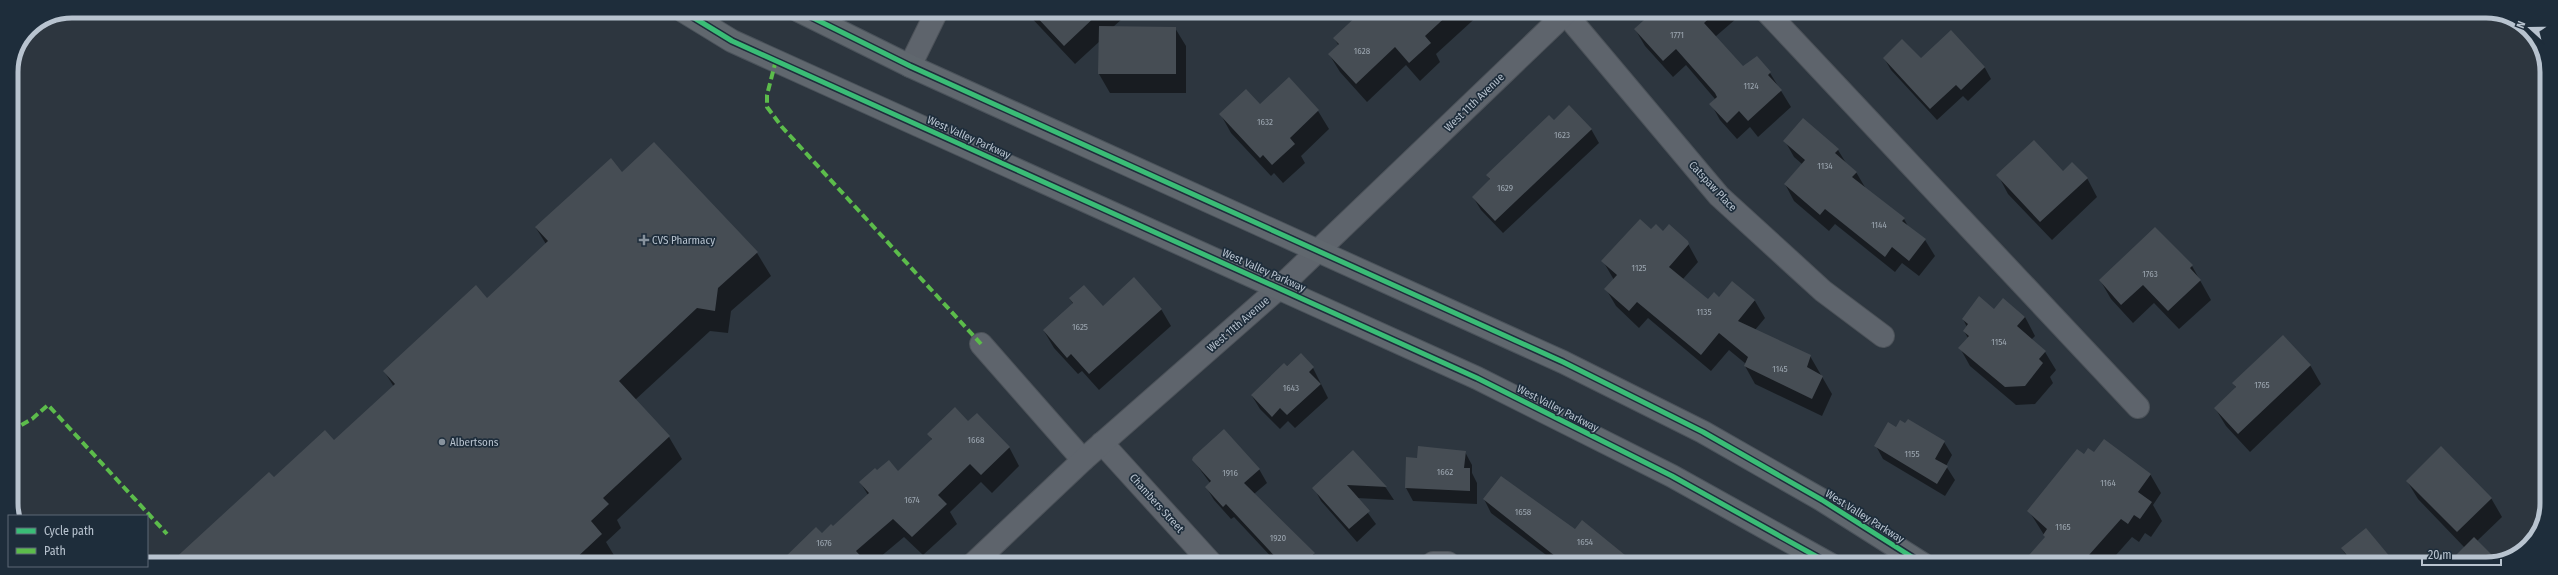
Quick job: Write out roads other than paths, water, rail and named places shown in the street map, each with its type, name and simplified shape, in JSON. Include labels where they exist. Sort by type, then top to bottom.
[{"type":"main road","name":"West Valley Parkway","points":[[694,18],[732,41],[1484,381],[1672,476],[1817,557]]},
{"type":"main road","name":"West Valley Parkway","points":[[813,18],[910,66],[1317,252],[1564,362],[1702,432],[1822,500],[1912,557]]},
{"type":"street","points":[[910,66],[934,18]]},
{"type":"street","name":"West 11th Avenue","points":[[980,557],[1083,460],[1279,288],[1561,18]]},
{"type":"street","name":"Catspaw Place","points":[[1570,18],[1719,196],[1823,291],[1883,336]]},
{"type":"street","points":[[1773,18],[2138,407]]},
{"type":"street","points":[[981,344],[1083,460]]},
{"type":"street","name":"Chambers Street","points":[[1102,443],[1206,557]]},
{"type":"place","name":"CVS Pharmacy","points":[[644,240]]},
{"type":"place","name":"Albertsons","points":[[442,442]]}]
